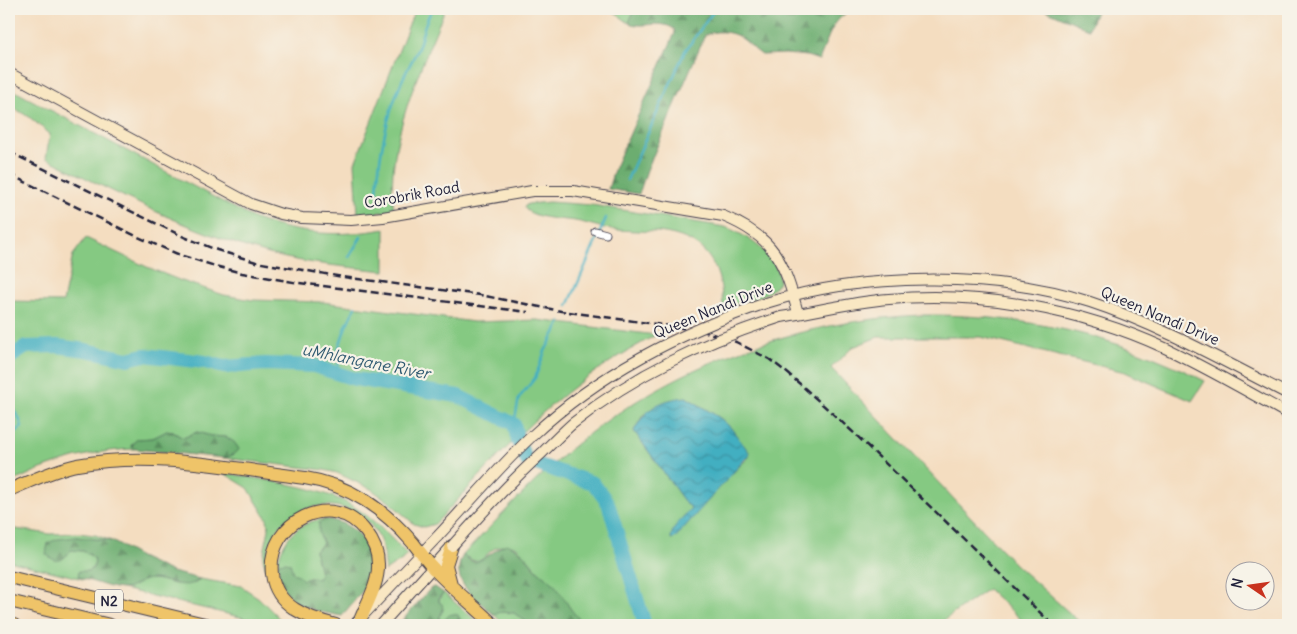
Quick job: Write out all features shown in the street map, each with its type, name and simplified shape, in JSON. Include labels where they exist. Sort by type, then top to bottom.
[{"type":"highway","points":[[9,490],[49,473],[75,465],[120,459],[173,460],[305,478],[334,485],[360,497],[396,526],[433,568],[494,625]]},
{"type":"highway","points":[[336,625],[307,617],[286,603],[277,592],[272,576],[273,552],[279,537],[296,520],[310,514],[325,511],[335,512],[355,521],[371,539],[377,554],[377,576],[357,622]]},
{"type":"highway","points":[[452,546],[446,565],[447,574],[452,586]]},
{"type":"highway","name":"N2","points":[[9,577],[209,625]]},
{"type":"highway","name":"N2","points":[[9,601],[110,625]]},
{"type":"highway","points":[[9,624],[14,625]]},
{"type":"main road","name":"Corobrik Road","points":[[9,72],[242,199],[281,214],[302,218],[351,220],[532,191],[555,190],[715,213],[752,230],[766,242],[786,270],[798,313]]},
{"type":"main road","name":"Queen Nandi Drive","points":[[357,622],[532,436],[588,391],[621,368],[659,347],[733,314],[793,295],[853,285],[941,280],[1006,285],[1056,294],[1089,302],[1177,336],[1288,394]]},
{"type":"main road","name":"Queen Nandi Drive","points":[[382,625],[504,488],[571,425],[646,373],[698,347],[744,329],[798,313],[871,301],[928,297],[969,298],[1045,309],[1087,319],[1164,348],[1288,414]]},
{"type":"street","points":[[595,231],[606,234]]},
{"type":"green space","points":[[415,9],[445,9],[416,82],[399,133],[392,185],[394,210],[358,216],[355,163]]},
{"type":"green space","points":[[610,9],[634,9],[634,11],[629,23]]},
{"type":"green space","points":[[634,9],[857,9],[842,16],[836,22],[819,60],[807,56],[785,54],[762,55],[743,39],[732,33],[718,32],[705,35],[647,170],[639,194],[608,189],[615,167],[675,33],[674,29],[669,26],[657,24],[634,25],[629,23]]},
{"type":"green space","points":[[1043,9],[1097,9],[1089,29]]},
{"type":"green space","points":[[9,88],[255,219],[288,228],[320,233],[336,234],[385,229],[385,271],[312,263],[269,254],[211,235],[100,185],[46,158],[50,134],[28,116],[9,106]]},
{"type":"green space","points":[[549,202],[592,205],[725,227],[742,235],[768,255],[778,272],[779,281],[776,287],[763,295],[723,307],[722,291],[714,265],[707,254],[698,246],[674,235],[658,232],[615,230],[543,217],[531,213],[524,207],[528,204]]},
{"type":"green space","points":[[86,238],[179,280],[224,295],[253,300],[323,302],[474,322],[537,320],[656,335],[603,366],[566,393],[538,417],[508,447],[435,524],[424,527],[414,524],[371,489],[337,473],[224,458],[233,455],[226,437],[211,436],[197,432],[183,438],[167,431],[153,438],[137,439],[131,445],[135,449],[99,453],[64,461],[9,483],[9,301],[63,302],[73,255]]},
{"type":"green space","points":[[922,315],[996,318],[1032,323],[1068,330],[1137,351],[1205,381],[1192,401],[1125,372],[981,337],[878,337],[853,347],[831,368],[1015,564],[1083,625],[1027,625],[988,589],[937,625],[587,625],[576,617],[553,583],[539,572],[515,546],[498,547],[479,561],[463,555],[554,463],[607,421],[647,395],[690,372],[734,353],[779,338],[826,327],[874,319]],"holes":[[[686,397],[720,418],[730,427],[749,457],[675,528],[691,508],[634,431],[643,415]]]},
{"type":"green space","points":[[167,431],[183,438],[197,432],[211,436],[226,437],[234,442],[239,449],[235,454],[224,458],[135,449],[131,446],[137,439],[153,438]]},
{"type":"green space","points":[[222,472],[309,489],[342,500],[370,518],[407,554],[402,560],[385,571],[381,543],[368,522],[349,510],[327,506],[305,509],[285,521],[271,542],[266,570],[263,558],[269,529],[267,519],[248,488]]},
{"type":"green space","points":[[323,519],[319,523],[323,544],[315,550],[320,574],[318,579],[313,577],[303,580],[278,563],[280,554],[288,539],[299,528]]},
{"type":"green space","points":[[323,519],[341,523],[356,532],[366,545],[371,563],[368,582],[342,616],[307,608],[298,603],[290,597],[280,577],[278,563],[285,562],[290,563],[293,573],[303,580],[313,577],[318,579],[320,574],[315,550],[323,544],[319,533],[319,523]]},
{"type":"green space","points":[[9,528],[50,534],[76,533],[95,535],[112,541],[76,537],[71,550],[83,551],[94,558],[95,562],[93,567],[78,576],[83,579],[9,561]]},
{"type":"green space","points":[[76,537],[112,541],[172,572],[200,579],[195,583],[183,585],[151,579],[122,589],[83,579],[78,576],[79,571],[88,571],[93,568],[94,558],[83,551],[71,550],[60,560],[54,560],[46,554],[48,543],[58,539]]},
{"type":"green space","points":[[506,544],[520,551],[538,571],[551,581],[576,615],[587,625],[531,625],[514,613],[502,612],[493,614],[466,589],[459,573],[459,565],[463,555],[477,562]]},
{"type":"green space","points":[[149,579],[158,579],[175,584],[196,583],[200,579],[241,586],[259,598],[286,625],[273,625],[123,589]]},
{"type":"green space","points":[[435,587],[444,593],[439,597],[443,610],[439,618],[441,621],[445,620],[450,614],[456,614],[463,625],[398,625],[431,588]]},
{"type":"green space","points":[[444,593],[481,625],[463,625],[459,620],[441,621],[438,618],[443,609],[440,599]]},
{"type":"green space","points":[[502,612],[514,613],[531,625],[505,625],[493,614]]},
{"type":"water","points":[[686,397],[720,418],[730,427],[749,452],[749,457],[746,458],[674,539],[671,539],[675,526],[691,508],[634,431],[649,410],[655,406],[669,400]]},
{"type":"waterway","points":[[377,192],[379,164],[391,109],[433,9]]},
{"type":"waterway","points":[[627,180],[685,51],[715,9]]},
{"type":"waterway","points":[[568,306],[606,218]]},
{"type":"waterway","points":[[349,257],[361,237]]},
{"type":"waterway","points":[[352,378],[339,370],[337,353],[346,326],[356,306]]},
{"type":"waterway","points":[[514,424],[519,398],[535,378],[545,351],[561,322]]},
{"type":"waterway","name":"uMhlangane River","points":[[9,358],[26,347],[57,346],[128,359],[144,355],[205,362],[224,367],[266,364],[314,366],[355,379],[458,396],[514,424],[518,442],[527,461],[593,483],[608,503],[645,625]]},
{"type":"waterway","points":[[9,404],[19,418],[22,427],[9,437]]},
{"type":"railway","points":[[9,152],[184,237],[256,262],[343,277],[480,295],[561,311],[670,326],[706,332],[736,342],[769,359],[800,384],[855,434],[1053,625]]},
{"type":"railway","points":[[9,174],[138,237],[180,255],[215,266],[242,273],[299,283],[528,312]]}]
